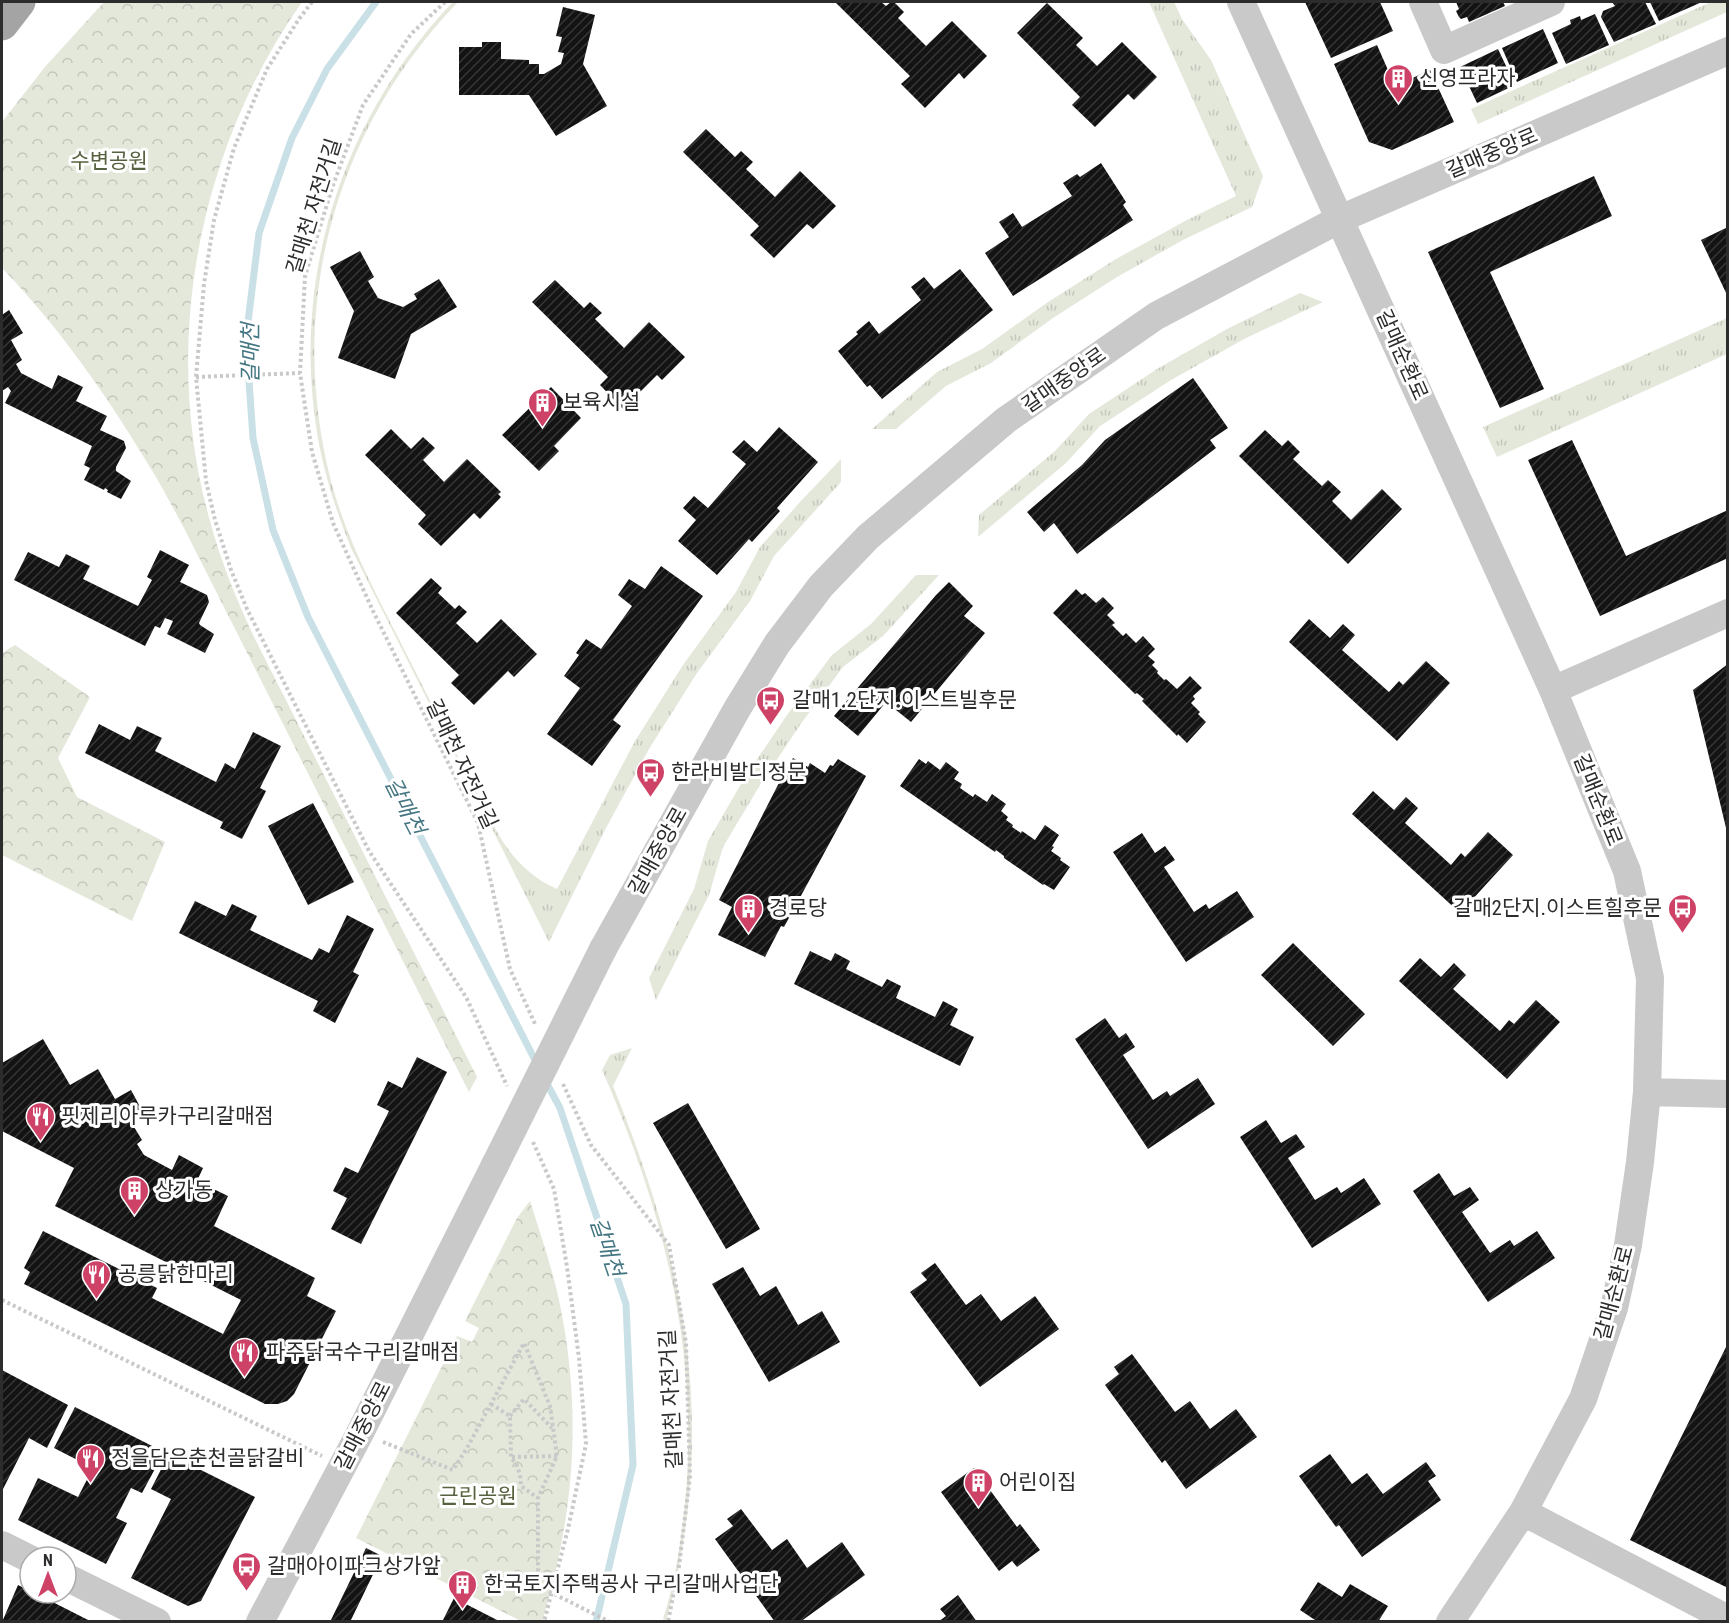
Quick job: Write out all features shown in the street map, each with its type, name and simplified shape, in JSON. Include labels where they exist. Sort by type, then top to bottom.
[{"type":"main road","points":[[2,24],[19,2]]},
{"type":"street","name":"갈매순환로","points":[[1241,2],[1552,690],[1627,871],[1650,978],[1647,1092],[1640,1162],[1628,1245],[1614,1308],[1583,1398],[1523,1512],[1450,1622]]},
{"type":"street","points":[[1423,2],[1444,50],[1551,2]]},
{"type":"street","name":"갈매중앙로","points":[[260,1622],[360,1433],[603,949],[731,720],[777,644],[821,586],[868,537],[1006,420],[1156,316],[1340,219],[1728,51]]},
{"type":"street","points":[[1552,690],[1728,613]]},
{"type":"street","points":[[1647,1092],[1728,1094]]},
{"type":"street","points":[[1523,1512],[1728,1618]]},
{"type":"street","points":[[2,1545],[18,1553]]},
{"type":"street","points":[[78,1582],[157,1622]]},
{"type":"path","points":[[312,2],[267,69],[234,148],[214,220],[204,284],[196,377],[208,490],[231,570],[247,609],[369,851],[466,997],[510,1093]]},
{"type":"path","name":"갈매천 자전거길","points":[[445,2],[411,34],[363,105],[332,188],[305,276],[298,373],[312,452],[333,523],[373,611],[478,823],[510,969],[539,1031]]},
{"type":"path","points":[[196,377],[298,373]]},
{"type":"path","name":"갈매천 자전거길","points":[[563,1083],[591,1145],[669,1245],[686,1343],[690,1476],[679,1566],[668,1622]]},
{"type":"path","points":[[530,1136],[554,1189],[579,1358],[586,1444],[568,1529],[544,1622]]},
{"type":"path","points":[[2,1300],[343,1466]]},
{"type":"path","points":[[360,1433],[453,1470],[524,1342],[550,1406],[557,1456],[538,1498],[538,1586],[610,1622]]},
{"type":"path","points":[[538,1498],[521,1486],[517,1466],[511,1457],[510,1416],[524,1399],[553,1429]]},
{"type":"path","points":[[491,1404],[510,1416]]},
{"type":"path","points":[[511,1457],[557,1456]]},
{"type":"green space","name":"수변공원","points":[[104,2],[302,2],[266,60],[237,121],[214,185],[198,251],[190,318],[189,386],[195,454],[214,536],[242,610],[477,1077],[469,1092],[186,532],[158,481],[115,412],[62,337],[2,268],[2,122],[44,68]]},
{"type":"green space","points":[[453,2],[458,2],[415,52],[380,107],[351,164],[331,224],[319,287],[314,350],[318,415],[331,481],[364,569],[500,837],[517,860],[532,874],[557,889],[635,741],[683,665],[736,592],[760,547],[841,459],[841,482],[774,556],[750,601],[697,673],[649,749],[606,828],[549,942],[351,548],[333,499],[323,462],[312,388],[311,327],[318,267],[332,209],[352,153],[380,99],[413,49]]},
{"type":"green space","points":[[1149,2],[1174,2],[1182,19],[1211,60],[1263,176],[1252,207],[1183,240],[1117,277],[1053,318],[991,363],[946,386],[896,429],[872,429],[937,372],[982,349],[1048,302],[1116,259],[1236,196]]},
{"type":"green space","points":[[1711,2],[1727,2],[1727,12],[1478,124],[1471,109]]},
{"type":"green space","points":[[1300,293],[1323,302],[1246,338],[1171,380],[1100,426],[1066,463],[978,537],[979,515],[1055,451],[1089,414],[1157,369],[1227,329]]},
{"type":"green space","points":[[1727,318],[1727,354],[1497,457],[1483,427]]},
{"type":"green space","points":[[916,575],[939,575],[883,636],[843,667],[800,725],[760,785],[723,847],[709,895],[656,1000],[649,978],[694,889],[708,841],[745,777],[787,715],[832,655],[871,624]]},
{"type":"green space","points":[[15,645],[90,697],[58,758],[77,797],[165,842],[132,921],[2,855],[2,653]]},
{"type":"green space","points":[[632,1048],[613,1086],[653,1196],[668,1251],[680,1306],[688,1361],[692,1418],[691,1476],[684,1535],[677,1578],[666,1620],[663,1619],[678,1557],[686,1494],[688,1438],[686,1383],[681,1330],[658,1225],[642,1173],[602,1070],[610,1055]]},
{"type":"green space","name":"근린공원","points":[[530,1201],[559,1300],[572,1393],[573,1432],[567,1508],[553,1584],[542,1622],[519,1621],[356,1538],[457,1336],[472,1342],[479,1328],[465,1321],[517,1218]]},
{"type":"building","points":[[835,2],[881,2],[886,6],[894,2],[904,12],[898,18],[926,46],[952,21],[987,56],[964,79],[959,73],[925,108],[901,84],[910,76]]},
{"type":"building","points":[[1305,2],[1380,2],[1393,31],[1331,58]]},
{"type":"building","points":[[1456,2],[1503,2],[1505,6],[1469,22],[1467,17],[1461,19],[1459,17]]},
{"type":"building","points":[[1612,2],[1645,2],[1656,24],[1614,42],[1601,17],[1603,11],[1615,6]]},
{"type":"building","points":[[1650,2],[1702,2],[1659,21]]},
{"type":"building","points":[[1047,3],[1083,38],[1076,45],[1097,66],[1122,42],[1157,77],[1134,100],[1128,94],[1095,127],[1072,105],[1080,97],[1017,33]]},
{"type":"building","points":[[563,7],[595,15],[583,64],[607,106],[556,136],[529,95],[459,95],[459,47],[482,47],[482,42],[501,42],[501,59],[529,60],[529,64],[539,64],[539,74],[544,74],[561,64],[564,53],[558,52],[562,37],[556,36]]},
{"type":"building","points":[[1595,14],[1609,45],[1566,64],[1552,33],[1571,24],[1570,20],[1580,16],[1581,20]]},
{"type":"building","points":[[1543,29],[1558,63],[1517,82],[1502,48]]},
{"type":"building","name":"신영프라자","points":[[1377,45],[1395,86],[1430,70],[1454,122],[1392,150],[1369,142],[1334,64]]},
{"type":"building","points":[[1498,49],[1515,85],[1477,103],[1460,67]]},
{"type":"building","points":[[706,129],[735,157],[741,151],[753,162],[746,169],[775,197],[800,171],[836,206],[813,229],[807,224],[774,258],[750,235],[759,226],[683,152]]},
{"type":"building","points":[[1101,163],[1126,202],[1123,205],[1133,220],[1013,296],[985,253],[1009,237],[999,222],[1013,213],[1022,227],[1072,196],[1063,183],[1077,174],[1080,177]]},
{"type":"building","points":[[1594,176],[1612,216],[1490,272],[1544,389],[1500,408],[1428,252]]},
{"type":"building","points":[[1728,227],[1728,297],[1701,240]]},
{"type":"building","points":[[360,251],[374,277],[368,281],[378,298],[403,307],[417,299],[414,294],[439,279],[457,307],[411,334],[395,379],[338,358],[354,311],[330,267]]},
{"type":"building","points":[[960,269],[993,310],[882,399],[870,385],[867,387],[838,351],[869,321],[879,334],[921,300],[911,287],[924,277],[934,289]]},
{"type":"building","points":[[555,280],[584,308],[590,302],[602,313],[595,319],[624,348],[649,322],[685,357],[662,380],[657,375],[623,409],[600,385],[608,377],[532,302]]},
{"type":"building","points":[[9,310],[23,333],[11,340],[22,360],[16,364],[21,373],[52,389],[58,375],[83,387],[76,401],[107,416],[100,430],[124,441],[126,448],[116,471],[131,481],[121,499],[107,492],[105,488],[104,490],[84,480],[90,468],[84,465],[92,446],[5,403],[11,391],[8,387],[2,391],[2,315]]},
{"type":"building","points":[[1193,378],[1228,428],[1210,440],[1216,448],[1077,554],[1054,523],[1044,532],[1027,512],[1082,465],[1105,440]]},
{"type":"building","name":"보육시설","points":[[551,387],[581,418],[554,446],[559,451],[539,471],[502,435]]},
{"type":"building","points":[[779,427],[818,462],[777,508],[780,511],[752,542],[749,539],[717,575],[678,541],[696,520],[683,508],[694,496],[708,508],[746,464],[732,452],[744,440],[757,452]]},
{"type":"building","points":[[391,429],[411,449],[423,437],[435,448],[423,460],[444,482],[467,459],[501,492],[498,494],[501,497],[480,519],[474,513],[441,546],[418,524],[426,515],[365,455]]},
{"type":"building","points":[[1265,430],[1282,446],[1288,440],[1300,452],[1293,459],[1322,486],[1328,480],[1341,492],[1332,501],[1351,520],[1382,489],[1402,509],[1348,564],[1239,456]]},
{"type":"building","points":[[1572,440],[1626,556],[1728,510],[1728,558],[1600,616],[1528,460]]},
{"type":"building","points":[[160,550],[189,565],[180,582],[207,595],[209,602],[199,623],[214,634],[205,653],[167,634],[173,621],[165,618],[160,628],[155,626],[145,646],[14,580],[28,552],[59,567],[66,554],[90,566],[83,579],[138,606],[152,580],[147,577]]},
{"type":"building","points":[[661,566],[703,596],[613,720],[621,726],[592,766],[547,734],[580,688],[564,676],[579,655],[576,653],[586,639],[601,649],[632,606],[618,595],[629,579],[645,589]]},
{"type":"building","points":[[431,578],[442,588],[438,593],[455,609],[459,605],[467,612],[456,623],[477,643],[501,619],[537,654],[514,677],[508,671],[474,705],[451,683],[459,675],[396,613]]},
{"type":"building","points":[[949,582],[973,606],[964,616],[985,633],[911,722],[886,702],[858,736],[834,716]]},
{"type":"building","points":[[1076,589],[1082,595],[1085,593],[1096,603],[1103,597],[1114,608],[1107,615],[1115,623],[1112,625],[1123,636],[1126,633],[1136,643],[1143,636],[1155,649],[1148,656],[1155,662],[1152,665],[1164,680],[1166,679],[1177,689],[1190,676],[1202,688],[1193,696],[1195,699],[1191,703],[1206,722],[1187,743],[1178,734],[1177,736],[1142,701],[1144,699],[1137,693],[1135,694],[1053,613]]},
{"type":"building","points":[[1309,619],[1330,638],[1343,624],[1355,635],[1342,650],[1389,692],[1399,681],[1403,685],[1426,661],[1450,683],[1397,741],[1289,642]]},
{"type":"building","points":[[1728,664],[1728,832],[1727,832],[1693,690]]},
{"type":"building","points":[[99,724],[130,740],[137,726],[162,738],[155,751],[216,782],[225,763],[235,769],[253,732],[281,746],[260,788],[266,791],[242,839],[220,828],[223,822],[85,753]]},
{"type":"building","points":[[793,758],[808,767],[810,763],[825,773],[838,759],[866,776],[784,927],[781,926],[765,957],[718,935],[732,907],[719,900]]},
{"type":"building","points":[[919,759],[926,764],[928,761],[940,770],[946,762],[959,772],[954,779],[962,784],[960,788],[973,797],[975,794],[987,802],[992,794],[1006,804],[1001,811],[1008,817],[1006,820],[1013,825],[1012,827],[1021,833],[1022,831],[1035,840],[1045,825],[1059,835],[1051,851],[1070,867],[1054,890],[1043,885],[996,850],[995,852],[900,786]]},
{"type":"building","points":[[1373,791],[1394,810],[1406,797],[1418,808],[1405,823],[1451,865],[1461,853],[1465,857],[1488,832],[1513,855],[1460,913],[1352,814]]},
{"type":"building","points":[[313,803],[354,882],[308,905],[268,826]]},
{"type":"building","points":[[1142,833],[1155,853],[1165,846],[1175,860],[1164,867],[1194,912],[1206,904],[1209,909],[1237,891],[1254,917],[1186,962],[1113,852]]},
{"type":"building","points":[[195,901],[226,916],[232,904],[257,916],[250,930],[312,960],[319,948],[329,953],[347,915],[374,929],[353,972],[359,975],[335,1023],[313,1011],[318,1001],[179,933]]},
{"type":"building","points":[[1293,943],[1365,1014],[1333,1046],[1261,975]]},
{"type":"building","points":[[810,951],[831,961],[835,953],[850,961],[846,969],[882,987],[887,979],[901,986],[896,998],[935,1017],[943,1001],[958,1009],[950,1025],[974,1037],[960,1066],[794,984]]},
{"type":"building","points":[[1420,958],[1441,977],[1454,963],[1466,975],[1453,989],[1500,1031],[1509,1020],[1514,1024],[1536,1000],[1560,1022],[1507,1079],[1399,981]]},
{"type":"building","points":[[1105,1018],[1119,1038],[1126,1033],[1135,1047],[1123,1055],[1153,1100],[1167,1091],[1170,1096],[1198,1078],[1215,1104],[1148,1149],[1075,1039]]},
{"type":"building","points":[[43,1039],[70,1085],[98,1069],[115,1099],[131,1090],[144,1114],[131,1122],[142,1140],[137,1144],[144,1155],[172,1170],[179,1155],[203,1168],[197,1181],[228,1196],[214,1226],[315,1278],[307,1296],[336,1311],[294,1394],[287,1401],[265,1404],[24,1284],[30,1272],[24,1268],[43,1231],[157,1288],[152,1298],[223,1334],[241,1300],[55,1206],[74,1168],[2,1131],[2,1063]]},
{"type":"building","points":[[417,1057],[447,1072],[361,1244],[331,1229],[347,1198],[333,1191],[345,1167],[358,1173],[389,1111],[377,1105],[388,1081],[402,1088]]},
{"type":"building","points":[[688,1103],[760,1229],[726,1249],[653,1123]]},
{"type":"building","points":[[1266,1120],[1281,1143],[1296,1134],[1305,1147],[1288,1158],[1315,1200],[1337,1187],[1341,1193],[1364,1178],[1381,1204],[1312,1248],[1240,1137]]},
{"type":"building","points":[[1439,1173],[1454,1196],[1470,1187],[1479,1200],[1462,1212],[1490,1253],[1510,1240],[1514,1246],[1537,1231],[1555,1258],[1488,1302],[1413,1191]]},
{"type":"building","points":[[935,1263],[966,1305],[981,1294],[1001,1321],[1035,1296],[1059,1329],[980,1387],[910,1292],[927,1280],[921,1273]]},
{"type":"building","points":[[743,1267],[760,1296],[776,1286],[798,1325],[822,1311],[840,1342],[769,1382],[712,1284]]},
{"type":"building","points":[[1728,1343],[1728,1588],[1630,1540]]},
{"type":"building","points":[[1132,1354],[1175,1412],[1190,1401],[1210,1429],[1236,1409],[1257,1437],[1186,1489],[1165,1460],[1162,1463],[1105,1385],[1119,1374],[1114,1367]]},
{"type":"building","points":[[2,1370],[68,1405],[47,1448],[29,1438],[2,1491]]},
{"type":"building","points":[[75,1407],[164,1452],[142,1493],[131,1488],[116,1518],[127,1523],[106,1564],[78,1550],[78,1545],[68,1545],[18,1520],[38,1478],[78,1497],[93,1468],[54,1448]]},
{"type":"building","points":[[169,1454],[255,1497],[201,1601],[188,1606],[131,1578],[171,1499],[151,1489]]},
{"type":"building","points":[[1330,1454],[1352,1484],[1367,1473],[1383,1494],[1426,1462],[1436,1476],[1428,1481],[1441,1500],[1362,1557],[1339,1525],[1336,1527],[1299,1476]]},
{"type":"building","name":"어린이집","points":[[974,1468],[1017,1527],[1020,1524],[1040,1550],[1017,1567],[1012,1561],[999,1571],[941,1492]]},
{"type":"building","points":[[741,1509],[772,1550],[787,1539],[807,1568],[842,1542],[865,1575],[800,1622],[775,1622],[715,1539],[733,1526],[727,1519]]},
{"type":"building","points":[[366,1548],[382,1556],[350,1622],[330,1622]]},
{"type":"building","points":[[1318,1582],[1342,1597],[1350,1584],[1388,1606],[1378,1622],[1318,1622],[1300,1610]]},
{"type":"building","points":[[18,1585],[18,1605],[59,1605],[92,1622],[2,1622]]},
{"type":"building","points":[[958,1595],[977,1622],[938,1622],[946,1616],[940,1609]]},
{"type":"building","name":"한국토지주택공사 구리갈매사업단","points":[[454,1598],[501,1622],[442,1622]]},
{"type":"waterway","name":"갈매천","points":[[376,2],[327,69],[292,138],[259,233],[246,338],[253,438],[273,530],[308,617],[537,1064]]},
{"type":"waterway","name":"갈매천","points":[[546,1082],[560,1108],[626,1304],[633,1465],[596,1622]]},
{"type":"place","name":"신영프라자","points":[[1398,104]]},
{"type":"place","name":"보육시설","points":[[542,428]]},
{"type":"place","name":"갈매1.2단지.이스트빌후문","points":[[771,726]]},
{"type":"place","name":"한라비발디정문","points":[[650,798]]},
{"type":"place","name":"경로당","points":[[748,934]]},
{"type":"place","name":"갈매2단지.이스트힐후문","points":[[1683,934]]},
{"type":"place","name":"핏제리아루카구리갈매점","points":[[40,1142]]},
{"type":"place","name":"상가동","points":[[134,1216]]},
{"type":"place","name":"공릉닭한마리","points":[[97,1300]]},
{"type":"place","name":"파주닭국수구리갈매점","points":[[245,1378]]},
{"type":"place","name":"정을담은춘천골닭갈비","points":[[90,1484]]},
{"type":"place","name":"어린이집","points":[[978,1508]]},
{"type":"place","name":"갈매아이파크상가앞","points":[[246,1592]]},
{"type":"place","name":"한국토지주택공사 구리갈매사업단","points":[[463,1610]]}]
